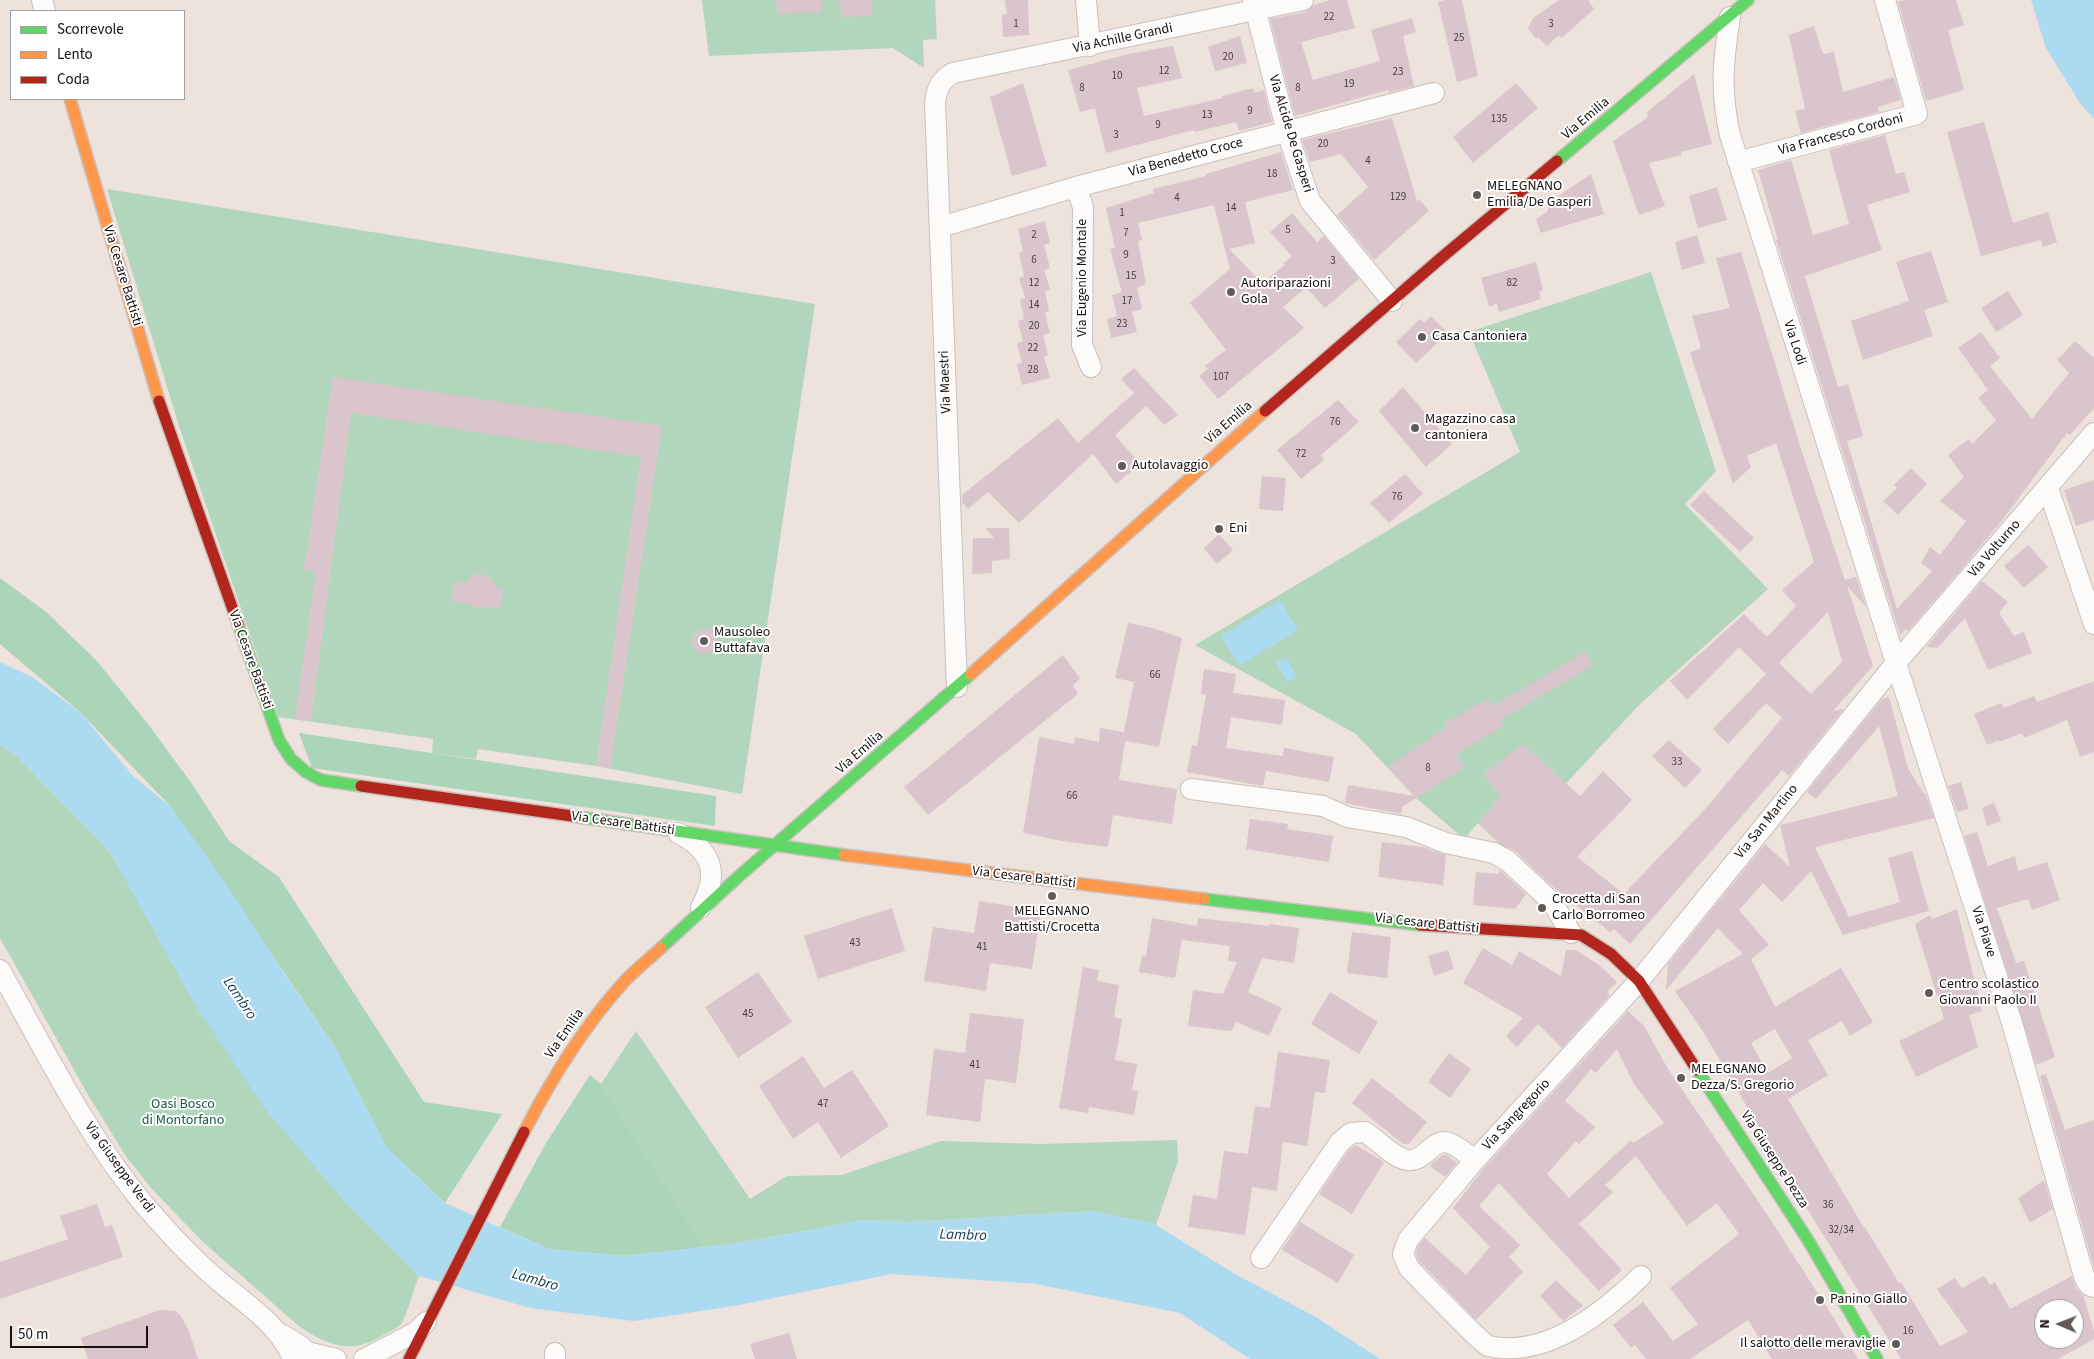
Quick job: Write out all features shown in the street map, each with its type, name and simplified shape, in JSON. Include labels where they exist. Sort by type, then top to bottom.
[{"type":"street","points":[[1086,0],[1090,46]]},
{"type":"street","name":"Via Achille Grandi","points":[[943,79],[953,73],[1090,46],[1254,6],[1303,0]]},
{"type":"street","name":"Via Emilia","points":[[409,1359],[531,1117],[572,1048],[604,1005],[626,980],[697,915],[957,687],[1153,510],[1392,300],[1748,0]]},
{"type":"street","name":"Via Francesco Cordoni","points":[[1738,162],[1917,114],[1885,0]]},
{"type":"street","name":"Via Alcide De Gasperi","points":[[1254,6],[1287,132],[1310,201],[1392,300]]},
{"type":"street","name":"Via Lodi","points":[[1730,17],[1722,90],[1728,126],[1896,663]]},
{"type":"street","name":"Via Maestri","points":[[943,79],[937,90],[936,102],[957,687]]},
{"type":"street","name":"Via Benedetto Croce","points":[[940,227],[1076,187],[1434,93]]},
{"type":"street","name":"Via Cesare Battisti","points":[[70,100],[161,407],[279,740],[292,760],[306,774],[321,780],[931,867],[1423,925],[1571,933],[1586,937],[1601,946],[1623,963],[1639,981]]},
{"type":"street","name":"Via Emilia","points":[[1441,258],[1551,151]]},
{"type":"street","name":"Via Eugenio Montale","points":[[1076,187],[1083,207],[1082,345],[1091,367]]},
{"type":"street","name":"Via Volturno","points":[[1896,663],[2094,433]]},
{"type":"street","points":[[2048,488],[2094,624]]},
{"type":"street","name":"Via San Martino","points":[[1639,981],[1896,663]]},
{"type":"street","name":"Via Piave","points":[[1896,663],[2021,1052],[2086,1282],[2093,1288]]},
{"type":"street","points":[[1191,789],[1323,806],[1347,817],[1397,824],[1446,843],[1480,849],[1502,857],[1541,890],[1558,909],[1571,933]]},
{"type":"street","points":[[674,831],[697,844],[712,870],[708,894],[697,915]]},
{"type":"street","name":"Via Giuseppe Verdi","points":[[0,970],[82,1114],[125,1180],[160,1223],[182,1246],[279,1333],[288,1347],[304,1357]]},
{"type":"street","name":"Via Sangregorio","points":[[1639,981],[1475,1160],[1408,1240],[1403,1254],[1409,1268],[1480,1340],[1510,1357],[1541,1356],[1569,1343],[1641,1276]]},
{"type":"street","name":"Via Giuseppe Dezza","points":[[1639,981],[1808,1240],[1877,1359]]},
{"type":"street","points":[[1261,1258],[1340,1142],[1352,1133],[1365,1132],[1398,1156],[1407,1160],[1422,1156],[1434,1145],[1443,1142],[1453,1144],[1475,1160]]},
{"type":"street","points":[[363,1358],[416,1332],[429,1319]]},
{"type":"street","points":[[304,1357],[336,1359]]},
{"type":"green space","points":[[702,0],[935,0],[937,39],[923,40],[924,68],[893,48],[709,56]]},
{"type":"green space","points":[[107,189],[815,304],[742,794],[596,766],[478,749],[476,759],[432,753],[433,739],[278,717],[178,423]]},
{"type":"green space","points":[[1651,272],[1716,471],[1685,504],[1768,589],[1640,704],[1505,849],[1478,823],[1464,839],[1416,798],[1356,734],[1195,645],[1520,452],[1469,332]]},
{"type":"green space","points":[[0,578],[45,611],[96,660],[148,724],[192,784],[229,841],[279,877],[424,1102],[502,1114],[445,1203],[387,1148],[335,1047],[171,807],[80,712],[0,644]]},
{"type":"green space","points":[[299,733],[716,796],[715,826],[312,768]]},
{"type":"green space","name":"Oasi Bosco di Montorfano","points":[[0,745],[17,756],[110,852],[147,916],[347,1204],[419,1276],[406,1313],[398,1327],[373,1341],[352,1346],[332,1344],[311,1334],[300,1327],[203,1242],[151,1188],[125,1155],[87,1093],[0,938]]},
{"type":"green space","points":[[636,1031],[750,1199],[787,1176],[842,1175],[941,1141],[1041,1144],[1177,1140],[1178,1161],[1156,1225],[1094,1211],[910,1222],[864,1220],[733,1244],[705,1247],[601,1084]]},
{"type":"green space","points":[[590,1075],[601,1084],[705,1247],[625,1256],[549,1249],[500,1227],[546,1143]]},
{"type":"water","points":[[2031,0],[2094,0],[2094,119],[2080,103],[2046,48]]},
{"type":"water","points":[[1280,600],[1298,630],[1239,666],[1221,636]]},
{"type":"water","points":[[1286,657],[1297,677],[1287,682],[1276,663]]},
{"type":"water","name":"Lambro","points":[[0,662],[32,677],[80,712],[132,775],[171,807],[229,888],[287,978],[335,1047],[387,1148],[445,1203],[549,1249],[625,1256],[733,1244],[864,1220],[910,1222],[1094,1211],[1156,1225],[1235,1274],[1314,1316],[1380,1359],[1250,1359],[1180,1313],[1036,1284],[892,1274],[734,1306],[634,1321],[530,1308],[419,1276],[347,1204],[265,1109],[195,1005],[110,852],[17,756],[0,745]]},
{"type":"building","points":[[776,0],[821,0],[821,12],[777,14]]},
{"type":"building","points":[[840,0],[871,0],[872,16],[841,17]]},
{"type":"building","points":[[1005,0],[1028,0],[1029,35],[1003,37],[1002,15],[1007,14]]},
{"type":"building","points":[[1331,0],[1347,0],[1355,28],[1301,42],[1313,80],[1380,61],[1371,30],[1412,18],[1416,32],[1403,36],[1414,86],[1389,93],[1388,90],[1295,116],[1270,19],[1305,12],[1313,5]]},
{"type":"building","points":[[1462,0],[1478,76],[1457,82],[1438,2]]},
{"type":"building","points":[[1559,0],[1588,0],[1594,9],[1562,38],[1559,35],[1547,46],[1538,37],[1536,39],[1528,28],[1533,18]]},
{"type":"building","points":[[1904,0],[1956,0],[1964,25],[1948,30],[1964,90],[1926,101],[1898,2]]},
{"type":"building","points":[[1814,26],[1823,54],[1834,52],[1843,92],[1894,77],[1901,100],[1878,107],[1879,112],[1801,133],[1795,111],[1805,109],[1789,35]]},
{"type":"building","points":[[1240,36],[1247,63],[1215,71],[1208,47]]},
{"type":"building","points":[[1173,46],[1182,78],[1137,88],[1144,116],[1223,98],[1222,96],[1253,88],[1255,93],[1264,90],[1272,122],[1239,131],[1236,122],[1195,132],[1194,130],[1106,153],[1095,108],[1080,112],[1068,70],[1128,54]]},
{"type":"building","points":[[1694,74],[1712,144],[1681,152],[1682,155],[1649,163],[1665,206],[1639,215],[1613,141],[1647,118],[1648,111]]},
{"type":"building","points":[[1023,83],[1047,166],[1012,176],[990,97]]},
{"type":"building","points":[[1516,83],[1538,108],[1473,163],[1453,137]]},
{"type":"building","points":[[1392,118],[1417,201],[1420,200],[1429,211],[1374,260],[1337,215],[1368,187],[1341,154],[1310,162],[1302,140]]},
{"type":"building","points":[[1984,122],[2013,223],[2048,212],[2057,242],[2043,247],[2041,240],[1981,256],[1947,132]]},
{"type":"building","points":[[1885,135],[1896,174],[1904,172],[1910,192],[1867,205],[1882,250],[1805,276],[1838,387],[1848,384],[1863,436],[1847,441],[1897,609],[1932,571],[1921,563],[1930,547],[1940,555],[1966,521],[1940,501],[1964,477],[1948,455],[1969,439],[1972,444],[1996,420],[1978,398],[1988,390],[1958,348],[1981,332],[2000,358],[1990,366],[2032,419],[2069,373],[2057,360],[2075,341],[2094,358],[2094,408],[2070,435],[2067,433],[2004,518],[1908,631],[1906,629],[1900,635],[1776,240],[1778,240],[1758,170],[1791,160],[1813,235],[1849,224],[1829,150]]},
{"type":"building","points":[[1281,152],[1293,190],[1245,202],[1255,243],[1229,249],[1262,283],[1285,265],[1283,264],[1292,256],[1270,232],[1292,213],[1317,242],[1324,236],[1359,279],[1325,308],[1306,287],[1283,307],[1304,328],[1218,399],[1199,376],[1208,369],[1205,366],[1226,350],[1190,303],[1230,269],[1214,205],[1138,223],[1142,240],[1138,241],[1146,284],[1137,288],[1142,309],[1132,312],[1137,332],[1111,338],[1107,319],[1117,316],[1112,295],[1122,292],[1110,249],[1115,248],[1106,208],[1154,193],[1153,189],[1206,176],[1206,174]]},
{"type":"building","points":[[1591,174],[1604,214],[1541,233],[1536,219],[1548,211],[1548,203]]},
{"type":"building","points":[[1717,187],[1727,220],[1698,228],[1689,196]]},
{"type":"building","points":[[1045,221],[1050,243],[1044,245],[1050,268],[1044,270],[1050,289],[1045,291],[1049,311],[1045,313],[1050,333],[1043,335],[1048,355],[1044,357],[1050,378],[1022,385],[1017,364],[1022,363],[1017,344],[1023,341],[1018,321],[1024,319],[1020,300],[1025,298],[1019,278],[1024,276],[1019,253],[1023,252],[1018,229]]},
{"type":"building","points":[[1697,235],[1705,263],[1682,270],[1675,242]]},
{"type":"building","points":[[1931,251],[1948,302],[1924,310],[1933,336],[1863,360],[1851,321],[1909,301],[1896,262]]},
{"type":"building","points":[[1741,252],[1800,446],[1845,580],[1856,577],[1866,607],[1847,586],[1873,666],[1833,711],[1844,709],[1789,776],[1782,770],[1630,944],[1614,929],[1610,932],[1551,885],[1516,852],[1498,842],[1478,823],[1501,796],[1483,774],[1523,744],[1580,796],[1603,771],[1632,800],[1577,857],[1624,894],[1706,808],[1782,718],[1766,703],[1728,744],[1713,729],[1766,674],[1739,647],[1687,700],[1670,681],[1744,614],[1767,637],[1796,606],[1782,590],[1814,562],[1776,443],[1747,456],[1751,467],[1733,484],[1690,353],[1701,348],[1692,316],[1730,308],[1716,258]],"holes":[[[1828,612],[1842,662],[1811,694],[1779,663]]]},
{"type":"building","points":[[1536,262],[1543,290],[1539,292],[1541,299],[1499,312],[1497,303],[1489,307],[1481,278]]},
{"type":"building","points":[[2008,291],[2023,315],[1996,332],[1981,308]]},
{"type":"building","name":"Casa Cantoniera","points":[[1431,316],[1448,333],[1416,363],[1396,342],[1420,319],[1424,323]]},
{"type":"building","points":[[1134,368],[1178,415],[1164,425],[1146,406],[1115,435],[1140,464],[1116,484],[1093,454],[1019,523],[988,492],[968,509],[962,502],[962,495],[1058,418],[1078,443],[1134,393],[1121,379]]},
{"type":"building","points":[[333,377],[662,426],[610,769],[596,766],[641,457],[351,413],[311,721],[295,719],[316,572],[304,570]]},
{"type":"building","name":"Magazzino casa cantoniera","points":[[1403,387],[1452,444],[1426,467],[1379,411]]},
{"type":"building","points":[[1338,400],[1359,422],[1321,455],[1324,460],[1301,479],[1277,450]]},
{"type":"building","points":[[1911,468],[1927,484],[1898,515],[1883,501],[1897,488],[1894,485]]},
{"type":"building","points":[[1405,474],[1423,494],[1389,523],[1370,503]]},
{"type":"building","points":[[1262,476],[1286,478],[1283,511],[1259,509]]},
{"type":"building","points":[[2094,480],[2094,520],[2076,526],[2064,490]]},
{"type":"building","points":[[1704,491],[1754,538],[1740,552],[1690,505]]},
{"type":"building","points":[[985,528],[1009,528],[1010,559],[992,561],[992,573],[972,574],[973,538],[994,538]]},
{"type":"building","points":[[1219,534],[1233,550],[1217,564],[1204,548]]},
{"type":"building","points":[[2028,545],[2048,567],[2024,588],[2004,566]]},
{"type":"building","points":[[476,573],[488,576],[496,588],[504,588],[500,609],[469,606],[469,604],[451,601],[454,582],[464,583]]},
{"type":"building","points":[[1982,581],[2008,602],[1999,613],[2014,636],[2024,632],[2032,653],[1988,670],[1965,618],[1937,648],[1926,647]]},
{"type":"building","points":[[1128,623],[1153,628],[1182,638],[1159,747],[1125,741],[1119,780],[1177,789],[1172,824],[1113,815],[1108,847],[1062,841],[1023,833],[1039,737],[1074,744],[1075,737],[1099,742],[1100,728],[1124,732],[1134,682],[1115,678]]},
{"type":"building","name":"Mausoleo Buttafava","points":[[699,629],[713,630],[718,642],[710,653],[697,653],[690,641]]},
{"type":"building","points":[[1585,652],[1593,666],[1500,720],[1504,726],[1456,754],[1465,767],[1402,807],[1401,814],[1345,803],[1348,785],[1414,796],[1388,767],[1447,727],[1445,723],[1488,699],[1493,706]]},
{"type":"building","points":[[1063,655],[1080,678],[1073,686],[1078,694],[928,815],[904,787]]},
{"type":"building","points":[[1204,669],[1236,674],[1233,693],[1285,700],[1282,725],[1231,717],[1226,748],[1283,756],[1284,748],[1334,757],[1329,782],[1266,771],[1263,786],[1187,772],[1192,745],[1197,746],[1206,695],[1201,694]]},
{"type":"building","points":[[2094,681],[2094,752],[2080,757],[2067,720],[2024,738],[2022,733],[1987,745],[1974,714],[2001,703],[2004,708],[2034,696],[2037,702]]},
{"type":"building","points":[[1889,697],[1908,768],[1925,793],[1934,818],[1815,847],[1849,917],[1900,902],[1888,858],[1912,851],[1929,911],[1843,935],[1811,871],[1782,902],[1763,883],[1739,910],[1769,945],[1751,959],[1775,1007],[1841,968],[1873,1022],[1850,1036],[1842,1021],[1808,1040],[1828,1075],[1788,1099],[1864,1228],[1899,1283],[1901,1282],[1940,1346],[1968,1332],[1937,1289],[1955,1278],[1962,1288],[1984,1276],[1990,1285],[1995,1282],[2010,1309],[2072,1276],[2076,1288],[2083,1295],[2094,1331],[2094,1339],[2084,1345],[2084,1299],[2034,1299],[2034,1349],[2076,1349],[2058,1359],[1901,1359],[1802,1201],[1704,1033],[1675,991],[1743,954],[1718,928],[1666,990],[1668,964],[1765,844],[1790,867],[1780,825],[1898,796],[1879,726],[1816,799],[1807,792],[1882,699]],"holes":[[[1775,1029],[1792,1058],[1768,1073],[1751,1043]]]},
{"type":"building","points":[[1669,740],[1702,770],[1685,788],[1652,756]]},
{"type":"building","points":[[1961,782],[1969,809],[1957,812],[1948,786]]},
{"type":"building","points":[[1994,803],[2001,821],[1987,826],[1982,808]]},
{"type":"building","points":[[1250,819],[1288,824],[1287,829],[1333,836],[1329,862],[1246,849]]},
{"type":"building","points":[[1977,832],[1988,866],[2015,856],[2018,871],[2047,862],[2060,900],[2032,910],[2028,899],[1997,908],[2016,963],[2024,961],[2055,1057],[2036,1065],[1964,836]]},
{"type":"building","points":[[1382,842],[1423,847],[1446,855],[1443,885],[1378,877]]},
{"type":"building","points":[[1500,870],[1526,894],[1515,909],[1473,905],[1476,872],[1498,874]]},
{"type":"building","points":[[979,901],[1041,911],[1032,969],[990,963],[986,991],[924,981],[933,927],[974,933]]},
{"type":"building","points":[[892,908],[905,951],[818,979],[804,936]]},
{"type":"building","points":[[1957,909],[1982,1011],[1969,1015],[1978,1047],[1916,1077],[1899,1041],[1944,1019],[1915,924],[1930,915],[1932,919]]},
{"type":"building","points":[[1152,918],[1197,926],[1198,918],[1299,928],[1294,963],[1262,958],[1248,992],[1282,1008],[1269,1036],[1236,1022],[1232,1031],[1188,1026],[1193,990],[1223,994],[1237,962],[1228,961],[1230,946],[1182,940],[1175,978],[1139,972],[1142,955],[1146,956]]},
{"type":"building","points":[[1352,932],[1391,937],[1387,978],[1347,973]]},
{"type":"building","points":[[1483,948],[1512,965],[1519,951],[1561,976],[1566,950],[1576,950],[1599,965],[1617,982],[1607,992],[1610,995],[1562,1048],[1538,1024],[1517,1047],[1506,1036],[1523,1018],[1463,983]]},
{"type":"building","points":[[1448,950],[1454,969],[1434,976],[1428,956]]},
{"type":"building","points":[[1083,967],[1099,970],[1097,981],[1119,985],[1114,1017],[1122,1019],[1115,1060],[1137,1064],[1132,1090],[1138,1091],[1134,1115],[1089,1107],[1088,1113],[1059,1108]]},
{"type":"building","points":[[758,972],[792,1022],[738,1058],[705,1007]]},
{"type":"building","points":[[1330,992],[1378,1022],[1359,1054],[1311,1024]]},
{"type":"building","points":[[1628,1011],[1644,1026],[1668,1069],[1768,1216],[1858,1359],[1772,1359],[1748,1320],[1690,1359],[1646,1359],[1635,1345],[1631,1348],[1613,1325],[1643,1302],[1673,1341],[1698,1324],[1670,1288],[1739,1234],[1717,1203],[1687,1226],[1636,1156],[1605,1185],[1613,1192],[1579,1224],[1622,1270],[1599,1291],[1499,1183],[1479,1206],[1520,1245],[1509,1257],[1523,1272],[1476,1320],[1419,1261],[1416,1254],[1418,1246],[1425,1238],[1466,1275],[1490,1247],[1453,1208],[1484,1168]],"holes":[[[1617,1049],[1634,1084],[1664,1123],[1633,1143],[1631,1140],[1569,1198],[1547,1174],[1576,1141],[1579,1144],[1595,1127],[1565,1101],[1591,1069],[1596,1073]]]},
{"type":"building","points":[[970,1013],[1024,1019],[1016,1083],[985,1079],[980,1122],[926,1115],[934,1049],[965,1053]]},
{"type":"building","points":[[1278,1052],[1330,1060],[1325,1093],[1315,1092],[1307,1146],[1283,1142],[1277,1191],[1252,1187],[1245,1235],[1188,1227],[1193,1195],[1217,1199],[1224,1151],[1248,1154],[1255,1106],[1270,1108]]},
{"type":"building","points":[[1449,1053],[1471,1069],[1450,1098],[1428,1082]]},
{"type":"building","points":[[803,1056],[824,1088],[852,1070],[889,1126],[841,1158],[818,1122],[793,1139],[759,1086]]},
{"type":"building","points":[[2046,1074],[2065,1130],[2094,1120],[2094,1268],[2040,1076]]},
{"type":"building","points":[[1372,1078],[1427,1122],[1409,1144],[1403,1144],[1352,1103]]},
{"type":"building","points":[[1356,1145],[1384,1162],[1352,1214],[1319,1194],[1349,1150]]},
{"type":"building","points":[[1443,1155],[1447,1155],[1457,1163],[1445,1177],[1431,1167],[1431,1164]]},
{"type":"building","points":[[2044,1180],[2053,1209],[2030,1223],[2018,1198]]},
{"type":"building","points":[[97,1204],[105,1227],[112,1225],[123,1257],[0,1299],[0,1262],[68,1239],[60,1216]]},
{"type":"building","points":[[1300,1222],[1354,1255],[1338,1283],[1282,1250]]},
{"type":"building","points":[[1556,1280],[1583,1306],[1563,1321],[1540,1296]]},
{"type":"building","points":[[160,1310],[176,1311],[181,1316],[189,1331],[198,1359],[88,1359],[81,1338]]},
{"type":"building","points":[[789,1333],[797,1359],[755,1359],[750,1344]]},
{"type":"traffic: fast","points":[[1557,161],[1748,0]]},
{"type":"traffic: fast","points":[[238,624],[279,740],[291,759],[306,772],[321,780],[361,786]]},
{"type":"traffic: fast","points":[[661,948],[738,877],[971,674]]},
{"type":"traffic: fast","points":[[579,817],[844,855]]},
{"type":"traffic: fast","points":[[1204,899],[1420,925]]},
{"type":"traffic: fast","points":[[1697,1070],[1808,1240],[1877,1359]]},
{"type":"traffic: slow","points":[[70,100],[159,401]]},
{"type":"traffic: slow","points":[[971,674],[1265,411]]},
{"type":"traffic: slow","points":[[844,855],[1204,899]]},
{"type":"traffic: slow","points":[[524,1132],[557,1073],[595,1017],[628,978],[661,948]]},
{"type":"traffic: jam","points":[[1265,411],[1441,258],[1557,161]]},
{"type":"traffic: jam","points":[[159,401],[238,624]]},
{"type":"traffic: jam","points":[[361,786],[579,817]]},
{"type":"traffic: jam","points":[[1420,925],[1581,935],[1611,954],[1639,981],[1697,1070]]},
{"type":"traffic: jam","points":[[409,1359],[524,1132]]},
{"type":"place","name":"MELEGNANO Emilia/De Gasperi","points":[[1477,195]]},
{"type":"place","name":"Autoriparazioni Gola","points":[[1231,292]]},
{"type":"place","name":"Casa Cantoniera","points":[[1422,337]]},
{"type":"place","name":"Magazzino casa cantoniera","points":[[1415,428]]},
{"type":"place","name":"Autolavaggio","points":[[1122,466]]},
{"type":"place","name":"Eni","points":[[1219,529]]},
{"type":"place","name":"Mausoleo Buttafava","points":[[704,641]]},
{"type":"place","name":"MELEGNANO Battisti/Crocetta","points":[[1052,896]]},
{"type":"place","name":"Crocetta di San Carlo Borromeo","points":[[1542,908]]},
{"type":"place","name":"Centro scolastico Giovanni Paolo II","points":[[1929,993]]},
{"type":"place","name":"MELEGNANO Dezza/S. Gregorio","points":[[1681,1078]]},
{"type":"place","name":"Panino Giallo","points":[[1820,1300]]},
{"type":"place","name":"Il salotto delle meraviglie","points":[[1896,1344]]}]
